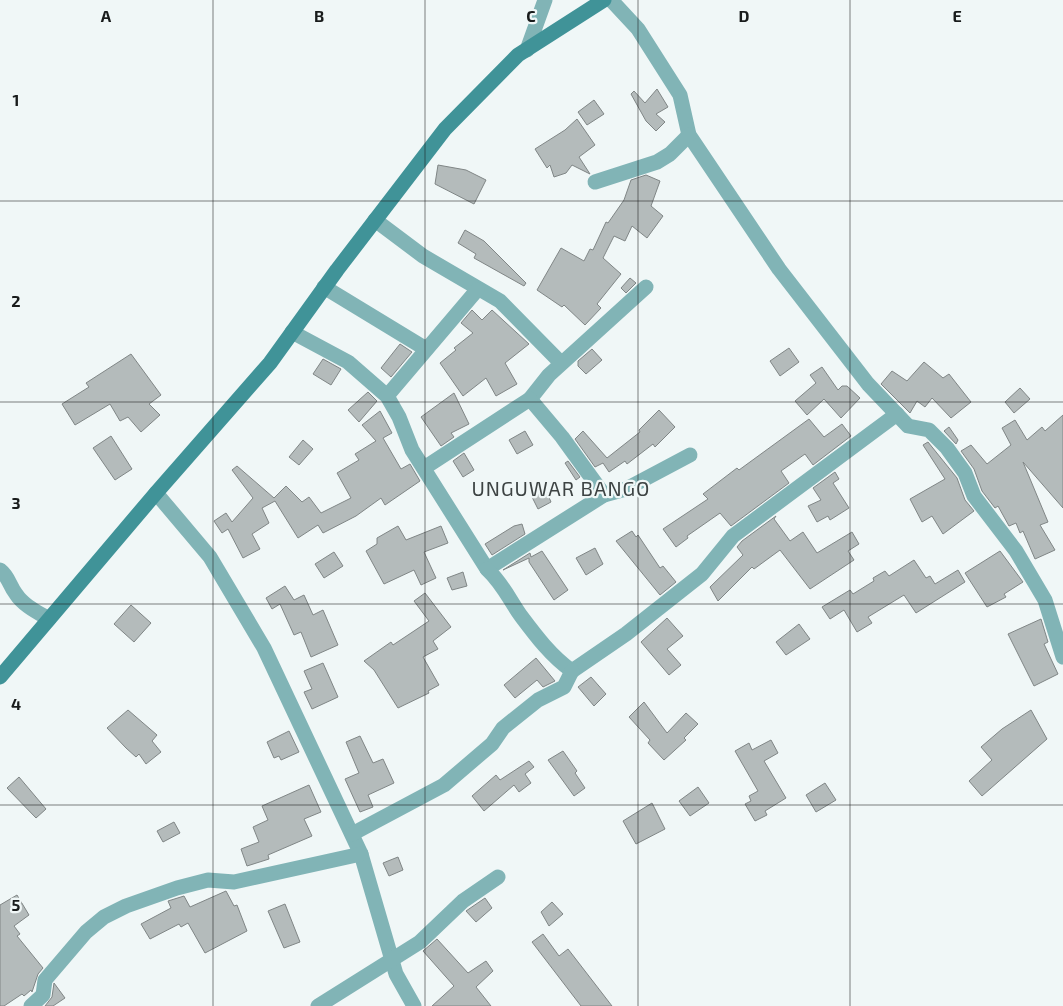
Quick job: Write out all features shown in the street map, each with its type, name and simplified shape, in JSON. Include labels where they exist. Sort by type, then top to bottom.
[{"type":"main road","points":[[0,677],[156,493],[270,363],[324,287],[445,129],[518,55],[604,0]]},
{"type":"street","points":[[527,50],[545,0]]},
{"type":"street","points":[[611,0],[638,29],[680,95],[689,135],[779,269],[868,384],[908,426],[929,430],[947,448],[965,474],[974,496],[1016,551],[1045,600],[1063,658]]},
{"type":"street","points":[[595,182],[657,162],[670,154],[689,135]]},
{"type":"street","points":[[375,220],[423,256],[477,290],[500,301],[561,363]]},
{"type":"street","points":[[324,287],[426,348]]},
{"type":"street","points":[[424,468],[530,399],[561,363],[646,287]]},
{"type":"street","points":[[387,396],[477,290]]},
{"type":"street","points":[[292,332],[348,362],[387,396],[399,417],[412,450],[487,569],[501,583],[520,616],[548,651],[572,671]]},
{"type":"street","points":[[530,399],[562,437],[604,495]]},
{"type":"street","points":[[352,834],[444,785],[492,744],[503,728],[538,700],[564,687],[572,671],[626,634],[702,574],[733,536],[897,414]]},
{"type":"street","points":[[487,569],[604,495],[626,489],[690,456]]},
{"type":"street","points":[[156,493],[210,556],[264,648],[361,854],[396,974],[414,1006]]},
{"type":"street","points":[[0,570],[8,576],[16,594],[32,609],[48,619]]},
{"type":"street","points":[[31,1006],[43,995],[45,980],[86,932],[104,917],[126,906],[200,882],[234,882],[361,854]]},
{"type":"street","points":[[318,1006],[420,942],[463,901],[498,877]]},
{"type":"building","points":[[657,89],[668,107],[656,114],[665,122],[656,131],[646,121],[631,94],[634,91],[645,103]]},
{"type":"building","points":[[594,100],[604,114],[587,125],[578,112]]},
{"type":"building","points":[[577,119],[595,145],[579,157],[590,174],[572,165],[566,173],[554,177],[550,165],[547,168],[535,149],[565,130]]},
{"type":"building","points":[[438,165],[466,170],[486,180],[474,204],[435,184]]},
{"type":"building","points":[[646,175],[660,181],[651,206],[663,216],[647,238],[632,226],[625,241],[614,236],[603,258],[621,274],[597,304],[601,308],[585,325],[564,305],[562,307],[537,290],[561,248],[584,261],[590,249],[593,250],[606,222],[608,223],[624,200],[631,180]]},
{"type":"building","points":[[465,230],[484,241],[526,283],[524,286],[474,258],[476,254],[458,243]]},
{"type":"building","points":[[630,278],[636,283],[626,293],[621,288]]},
{"type":"building","points":[[472,310],[482,320],[492,310],[529,344],[505,363],[517,384],[496,396],[486,378],[463,396],[440,363],[456,350],[454,348],[473,333],[461,323]]},
{"type":"building","points":[[400,344],[412,352],[391,377],[381,368]]},
{"type":"building","points":[[789,348],[799,362],[780,376],[770,361]]},
{"type":"building","points":[[592,349],[602,360],[586,374],[578,366],[578,361]]},
{"type":"building","points":[[131,354],[161,395],[149,404],[160,415],[141,432],[128,417],[120,421],[110,404],[75,425],[62,404],[89,387],[86,383]]},
{"type":"building","points":[[323,359],[341,369],[331,385],[313,374]]},
{"type":"building","points":[[924,362],[943,378],[949,374],[971,402],[951,418],[932,398],[925,407],[917,401],[910,413],[881,384],[892,371],[907,381]]},
{"type":"building","points":[[822,367],[838,390],[842,386],[847,386],[860,398],[841,418],[824,399],[807,415],[795,401],[816,383],[810,375]]},
{"type":"building","points":[[1020,388],[1030,399],[1014,413],[1005,402]]},
{"type":"building","points":[[368,392],[377,401],[359,422],[348,410]]},
{"type":"building","points":[[454,393],[469,424],[451,433],[454,437],[441,446],[421,417]]},
{"type":"building","points":[[659,410],[675,427],[655,447],[653,444],[627,464],[625,461],[609,472],[603,463],[595,467],[575,439],[583,431],[607,458],[640,432],[639,430]]},
{"type":"building","points":[[380,411],[392,433],[383,438],[401,469],[410,464],[420,481],[385,505],[381,498],[356,516],[323,533],[318,525],[298,538],[275,501],[262,508],[269,523],[252,534],[260,549],[243,558],[228,529],[222,533],[214,521],[226,513],[232,522],[253,498],[232,470],[237,466],[274,498],[286,486],[302,502],[309,497],[321,513],[351,498],[337,473],[359,460],[355,454],[376,441],[362,425]]},
{"type":"building","points":[[1063,415],[1063,508],[1023,462],[1048,522],[1040,525],[1055,550],[1035,559],[1023,531],[1020,533],[1016,523],[1009,526],[998,506],[995,508],[982,491],[974,469],[961,451],[971,445],[987,464],[1011,445],[1002,428],[1015,420],[1027,440],[1042,427],[1045,431]]},
{"type":"building","points":[[809,419],[824,437],[842,424],[851,436],[813,465],[805,454],[781,471],[789,483],[731,526],[720,513],[687,536],[688,538],[676,547],[663,529],[708,499],[703,494],[737,468],[739,470]]},
{"type":"building","points":[[949,427],[958,440],[956,444],[944,431]]},
{"type":"building","points":[[525,431],[533,445],[517,454],[509,440]]},
{"type":"building","points":[[111,436],[132,469],[115,480],[93,448]]},
{"type":"building","points":[[303,440],[313,449],[299,465],[289,457]]},
{"type":"building","points":[[928,442],[957,478],[965,500],[974,511],[943,534],[932,516],[922,522],[910,499],[945,479],[923,445]]},
{"type":"building","points":[[464,453],[474,470],[463,477],[453,461]]},
{"type":"building","points":[[568,461],[580,477],[576,480],[565,463]]},
{"type":"building","points":[[835,472],[839,479],[833,483],[849,508],[830,520],[828,516],[817,522],[808,506],[821,500],[813,488]]},
{"type":"building","points":[[545,488],[551,502],[538,509],[531,495]]},
{"type":"building","points":[[776,516],[774,519],[790,541],[803,532],[817,553],[852,532],[859,544],[848,551],[854,560],[810,589],[780,550],[754,569],[752,567],[718,601],[710,587],[743,555],[737,547],[742,541]]},
{"type":"building","points":[[522,524],[525,534],[492,555],[485,544],[514,526]]},
{"type":"building","points":[[398,526],[406,540],[441,526],[448,543],[424,552],[436,578],[421,585],[414,570],[384,584],[366,551],[377,544],[377,538]]},
{"type":"building","points":[[632,531],[636,537],[638,535],[660,568],[663,566],[676,582],[660,595],[616,541]]},
{"type":"building","points":[[595,548],[603,564],[586,575],[576,558]]},
{"type":"building","points":[[542,551],[568,590],[554,600],[529,562],[529,558],[503,570],[530,553],[531,557]]},
{"type":"building","points":[[1000,551],[1023,582],[1004,594],[1006,597],[987,607],[965,573]]},
{"type":"building","points":[[334,552],[343,566],[324,578],[315,564]]},
{"type":"building","points":[[914,560],[926,578],[930,576],[935,584],[958,570],[965,582],[916,613],[904,595],[868,617],[872,623],[857,632],[844,610],[830,619],[822,607],[850,590],[853,594],[874,581],[873,578],[885,571],[889,576]]},
{"type":"building","points":[[463,572],[467,586],[452,590],[447,578]]},
{"type":"building","points":[[285,586],[294,600],[304,595],[313,615],[323,610],[338,645],[311,657],[301,632],[294,635],[280,604],[272,609],[266,598]]},
{"type":"building","points":[[425,593],[451,627],[433,641],[438,649],[423,657],[439,685],[428,691],[429,693],[398,708],[374,670],[364,661],[391,642],[393,645],[429,621],[414,601]]},
{"type":"building","points":[[131,605],[151,623],[134,642],[114,624]]},
{"type":"building","points":[[667,618],[683,636],[667,649],[681,665],[669,675],[641,642]]},
{"type":"building","points":[[1041,619],[1048,642],[1044,644],[1058,674],[1034,686],[1008,634]]},
{"type":"building","points":[[799,624],[810,639],[786,655],[776,642]]},
{"type":"building","points":[[536,658],[555,681],[543,687],[537,680],[515,698],[504,685]]},
{"type":"building","points":[[323,663],[338,697],[312,709],[304,692],[312,689],[304,671]]},
{"type":"building","points":[[591,677],[606,694],[594,706],[578,687]]},
{"type":"building","points":[[644,702],[667,733],[686,713],[698,724],[684,738],[686,740],[664,760],[648,743],[650,740],[629,717]]},
{"type":"building","points":[[128,710],[157,735],[152,741],[161,752],[146,764],[139,754],[136,757],[107,728]]},
{"type":"building","points":[[1031,710],[1047,739],[982,796],[969,781],[992,760],[981,747],[1002,729]]},
{"type":"building","points":[[289,731],[299,752],[281,760],[279,756],[274,758],[267,742]]},
{"type":"building","points":[[360,736],[373,763],[383,759],[394,783],[368,795],[373,807],[360,812],[345,779],[359,773],[346,742]]},
{"type":"building","points":[[771,740],[778,753],[764,761],[786,798],[765,811],[767,815],[755,821],[745,804],[751,801],[749,796],[758,791],[735,751],[749,743],[752,750]]},
{"type":"building","points":[[563,751],[577,771],[575,773],[585,788],[574,796],[548,760]]},
{"type":"building","points":[[529,761],[534,767],[525,774],[531,783],[519,792],[514,785],[484,811],[472,796],[496,775],[500,780]]},
{"type":"building","points":[[19,777],[46,809],[36,818],[7,788]]},
{"type":"building","points":[[825,783],[836,800],[816,812],[806,795]]},
{"type":"building","points":[[309,785],[321,812],[304,819],[312,836],[268,855],[269,859],[247,866],[241,849],[259,842],[253,827],[268,820],[262,806]]},
{"type":"building","points":[[698,787],[709,803],[690,816],[679,801]]},
{"type":"building","points":[[652,803],[665,829],[636,844],[623,821]]},
{"type":"building","points":[[174,822],[180,833],[163,842],[157,831]]},
{"type":"building","points":[[398,857],[403,870],[389,876],[383,863]]},
{"type":"building","points":[[226,891],[234,906],[237,905],[247,931],[205,953],[188,923],[181,927],[179,924],[150,939],[141,924],[171,908],[168,901],[184,896],[190,907]]},
{"type":"building","points":[[17,895],[29,915],[14,926],[20,934],[17,936],[43,968],[38,974],[32,992],[31,990],[24,996],[22,994],[4,1006],[0,1006],[0,905]]},
{"type":"building","points":[[485,898],[492,908],[476,922],[466,911]]},
{"type":"building","points":[[552,902],[563,914],[549,926],[541,912]]},
{"type":"building","points":[[285,904],[300,942],[284,948],[268,911]]},
{"type":"building","points":[[543,934],[559,956],[568,949],[612,1006],[581,1006],[532,942]]},
{"type":"building","points":[[437,939],[468,973],[486,961],[493,971],[476,987],[491,1006],[432,1006],[454,986],[423,951]]},
{"type":"building","points":[[54,983],[65,998],[53,1006],[45,1006],[52,997]]},
{"type":"district","name":"UNGUWAR BANGO","points":[[561,488]]}]
